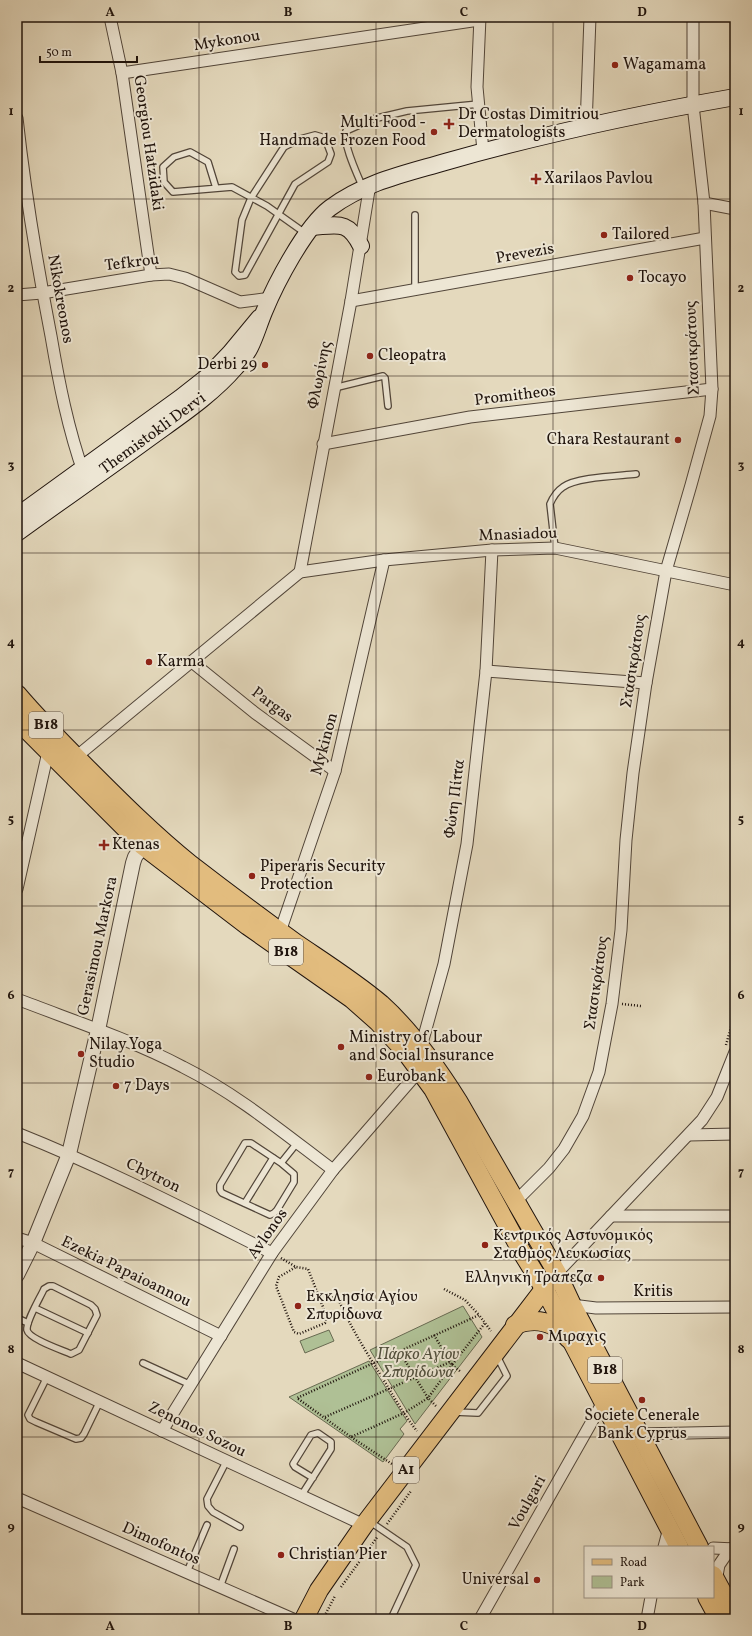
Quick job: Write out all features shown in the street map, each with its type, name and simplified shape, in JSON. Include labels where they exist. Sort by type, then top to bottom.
[{"type":"main road","name":"Themistokli Dervi","points":[[17,533],[208,376],[264,313],[291,258],[310,231],[328,210],[366,186],[483,151],[586,127],[735,98]]},
{"type":"main road","points":[[310,231],[337,225],[348,228],[355,234],[361,246]]},
{"type":"main road","name":"Themistokli Dervi","points":[[17,516],[85,476]]},
{"type":"main road","name":"B18","points":[[17,694],[76,757],[134,815],[148,839],[191,864],[280,932],[360,988],[381,1005],[421,1047],[446,1082],[557,1273],[632,1437],[669,1528],[689,1545]]},
{"type":"main road","name":"B18","points":[[17,720],[48,752],[248,926],[352,999],[378,1022],[405,1051],[420,1070],[453,1124],[523,1254],[544,1288],[575,1345],[603,1402],[632,1437],[689,1545]]},
{"type":"main road","points":[[544,1288],[557,1273]]},
{"type":"main road","name":"A1","points":[[304,1619],[319,1590],[443,1408],[495,1351],[544,1288]]},
{"type":"main road","points":[[515,1325],[531,1320],[540,1321],[560,1330],[575,1345]]},
{"type":"main road","points":[[715,1578],[735,1616]]},
{"type":"main road","points":[[708,1598],[719,1619]]},
{"type":"street","name":"Georgiou Hatzidaki","points":[[110,17],[122,73],[151,275]]},
{"type":"street","points":[[586,127],[590,17]]},
{"type":"street","name":"Στασικράτους","points":[[516,1201],[549,1168],[564,1149],[583,1116],[599,1072],[612,1004],[621,930],[626,840],[633,773],[646,683],[666,571],[710,416],[712,389],[704,203],[693,105],[693,17]]},
{"type":"street","name":"Mykonou","points":[[122,73],[479,19]]},
{"type":"street","points":[[479,19],[477,87],[483,151]]},
{"type":"street","name":"Nikokreonos","points":[[17,118],[20,161],[42,293],[63,400],[71,434],[85,476]]},
{"type":"street","name":"Φλωρίνης","points":[[300,572],[361,246],[366,186]]},
{"type":"street","points":[[704,203],[735,209]]},
{"type":"street","name":"Prevezis","points":[[351,300],[705,238]]},
{"type":"street","name":"Tefkrou","points":[[17,295],[42,293],[151,275],[170,274],[240,302],[271,298]]},
{"type":"street","name":"Promitheos","points":[[323,444],[470,417],[712,389]]},
{"type":"street","name":"Mnasiadou","points":[[300,572],[384,560],[492,550],[555,548],[735,585]]},
{"type":"street","name":"Φώτη Πίττα","points":[[421,1047],[444,964],[467,844],[486,671],[492,550]]},
{"type":"street","name":"Mykinon","points":[[280,932],[335,771],[355,691],[384,560]]},
{"type":"street","points":[[76,757],[300,572]]},
{"type":"street","name":"Pargas","points":[[192,662],[255,713],[335,771]]},
{"type":"street","points":[[486,671],[646,683]]},
{"type":"street","points":[[17,889],[48,752]]},
{"type":"street","name":"Gerasimou Markora","points":[[17,1275],[33,1244],[69,1154],[98,1030],[133,863],[135,857],[148,839]]},
{"type":"street","points":[[17,999],[98,1030],[184,1067],[228,1094],[333,1170]]},
{"type":"street","points":[[557,1273],[611,1216],[694,1134],[717,1097],[730,1051]]},
{"type":"street","name":"Avlonos","points":[[162,1430],[272,1253],[333,1170],[420,1070]]},
{"type":"street","name":"Chytron","points":[[17,1133],[69,1154],[148,1190],[272,1253]]},
{"type":"street","points":[[694,1134],[735,1134]]},
{"type":"street","points":[[611,1216],[735,1216]]},
{"type":"street","name":"Ezekia Papaioannou","points":[[17,1238],[33,1244],[221,1336]]},
{"type":"street","name":"Kritis","points":[[572,1305],[596,1308],[735,1307]]},
{"type":"street","name":"Zenonos Sozou","points":[[17,1363],[162,1430],[226,1462],[301,1496],[366,1522]]},
{"type":"street","name":"Voulgari","points":[[480,1619],[603,1402]]},
{"type":"street","points":[[632,1437],[735,1432]]},
{"type":"street","name":"Dimofontos","points":[[17,1498],[293,1619]]},
{"type":"street","points":[[664,1546],[669,1528]]},
{"type":"street","points":[[714,1548],[732,1549]]},
{"type":"street","points":[[715,1578],[719,1565],[732,1549]]},
{"type":"street","points":[[647,1619],[650,1598]]},
{"type":"lane","points":[[366,186],[347,146],[345,135],[346,131],[374,119],[407,111],[479,104]]},
{"type":"lane","points":[[315,135],[325,138],[331,154],[328,162],[295,184],[245,275],[239,276],[235,272],[239,238],[242,220],[251,198],[284,147],[300,139],[315,135]]},
{"type":"lane","points":[[216,188],[208,162],[190,152],[174,157],[163,167],[164,182],[173,192],[232,187],[310,231]]},
{"type":"lane","points":[[415,215],[415,289]]},
{"type":"lane","points":[[334,388],[383,376],[385,378],[388,406]]},
{"type":"lane","points":[[555,548],[550,504],[553,498],[563,487],[577,481],[636,474]]},
{"type":"lane","points":[[245,1143],[251,1143],[273,1158],[294,1174],[294,1182],[278,1210],[270,1214],[222,1193],[220,1190],[220,1185],[245,1143]]},
{"type":"lane","points":[[281,1163],[297,1143]]},
{"type":"lane","points":[[245,1203],[273,1158]]},
{"type":"lane","points":[[53,1286],[92,1305],[97,1315],[79,1350],[71,1354],[32,1337],[27,1330],[28,1323],[35,1308],[44,1289],[53,1286]]},
{"type":"lane","points":[[35,1308],[88,1333]]},
{"type":"lane","points":[[17,1318],[28,1323]]},
{"type":"lane","points":[[443,1408],[478,1413],[507,1376],[495,1351]]},
{"type":"lane","points":[[143,1363],[190,1385]]},
{"type":"lane","points":[[47,1377],[28,1415],[30,1419],[36,1422],[76,1439],[81,1438],[100,1401]]},
{"type":"lane","points":[[301,1496],[313,1478],[331,1449],[331,1442],[318,1433],[311,1435],[293,1464],[295,1467],[313,1478]]},
{"type":"lane","points":[[226,1462],[207,1499],[208,1506],[213,1512],[240,1527]]},
{"type":"lane","points":[[366,1522],[406,1547],[416,1565],[391,1619]]},
{"type":"lane","points":[[187,1572],[207,1524]]},
{"type":"lane","points":[[220,1587],[234,1549]]},
{"type":"path","points":[[612,1004],[641,1006]]},
{"type":"path","points":[[730,1051],[735,1013]]},
{"type":"path","points":[[272,1253],[296,1267],[308,1269],[327,1317],[325,1323],[299,1334],[294,1332],[276,1286],[279,1277],[296,1267]]},
{"type":"path","points":[[444,1289],[465,1300],[491,1331]]},
{"type":"path","points":[[321,1302],[337,1296],[343,1310],[373,1363],[417,1431]]},
{"type":"path","points":[[393,1465],[297,1398],[479,1315]]},
{"type":"path","points":[[351,1436],[404,1413],[428,1398],[452,1363],[485,1323]]},
{"type":"path","points":[[434,1335],[452,1363],[461,1372]]},
{"type":"path","points":[[399,1351],[428,1398],[443,1408]]},
{"type":"path","points":[[324,1417],[415,1377],[452,1363]]},
{"type":"path","points":[[323,1619],[335,1596]]},
{"type":"green space","name":"Πάρκο Αγίου Σπυρίδωνα","points":[[463,1306],[482,1337],[415,1424],[370,1350]]},
{"type":"green space","points":[[329,1330],[334,1341],[305,1353],[300,1341]]},
{"type":"green space","points":[[369,1361],[407,1421],[400,1429],[404,1434],[383,1462],[289,1397]]},
{"type":"place","name":"Wagamama","points":[[615,65]]},
{"type":"place","name":"Dr Costas Dimitriou Dermatologists","points":[[449,124]]},
{"type":"place","name":"Multi Food - Handmade Frozen Food","points":[[434,132]]},
{"type":"place","name":"Xarilaos Pavlou","points":[[536,179]]},
{"type":"place","name":"Tailored","points":[[604,235]]},
{"type":"place","name":"Tocayo","points":[[630,278]]},
{"type":"place","name":"Cleopatra","points":[[370,356]]},
{"type":"place","name":"Derbi 29","points":[[265,365]]},
{"type":"place","name":"Chara Restaurant","points":[[678,440]]},
{"type":"place","name":"Karma","points":[[149,662]]},
{"type":"place","name":"Ktenas","points":[[104,845]]},
{"type":"place","name":"Piperaris Security Protection","points":[[252,876]]},
{"type":"place","name":"Ministry of Labour and Social Insurance","points":[[341,1047]]},
{"type":"place","name":"Nilay Yoga Studio","points":[[81,1054]]},
{"type":"place","name":"Eurobank","points":[[369,1077]]},
{"type":"place","name":"7 Days","points":[[116,1086]]},
{"type":"place","name":"Κεντρικός Αστυνομικός Σταθμός Λευκωσίας","points":[[485,1245]]},
{"type":"place","name":"Ελληνική Τράπεζα","points":[[601,1278]]},
{"type":"place","name":"Εκκλησία Αγίου Σπυρίδωνα","points":[[298,1306]]},
{"type":"place","name":"Μιραχις","points":[[540,1337]]},
{"type":"place","name":"Societe Cenerale Bank Cyprus","points":[[642,1400]]},
{"type":"place","name":"Christian Pier","points":[[281,1555]]},
{"type":"place","name":"Universal","points":[[537,1580]]}]
